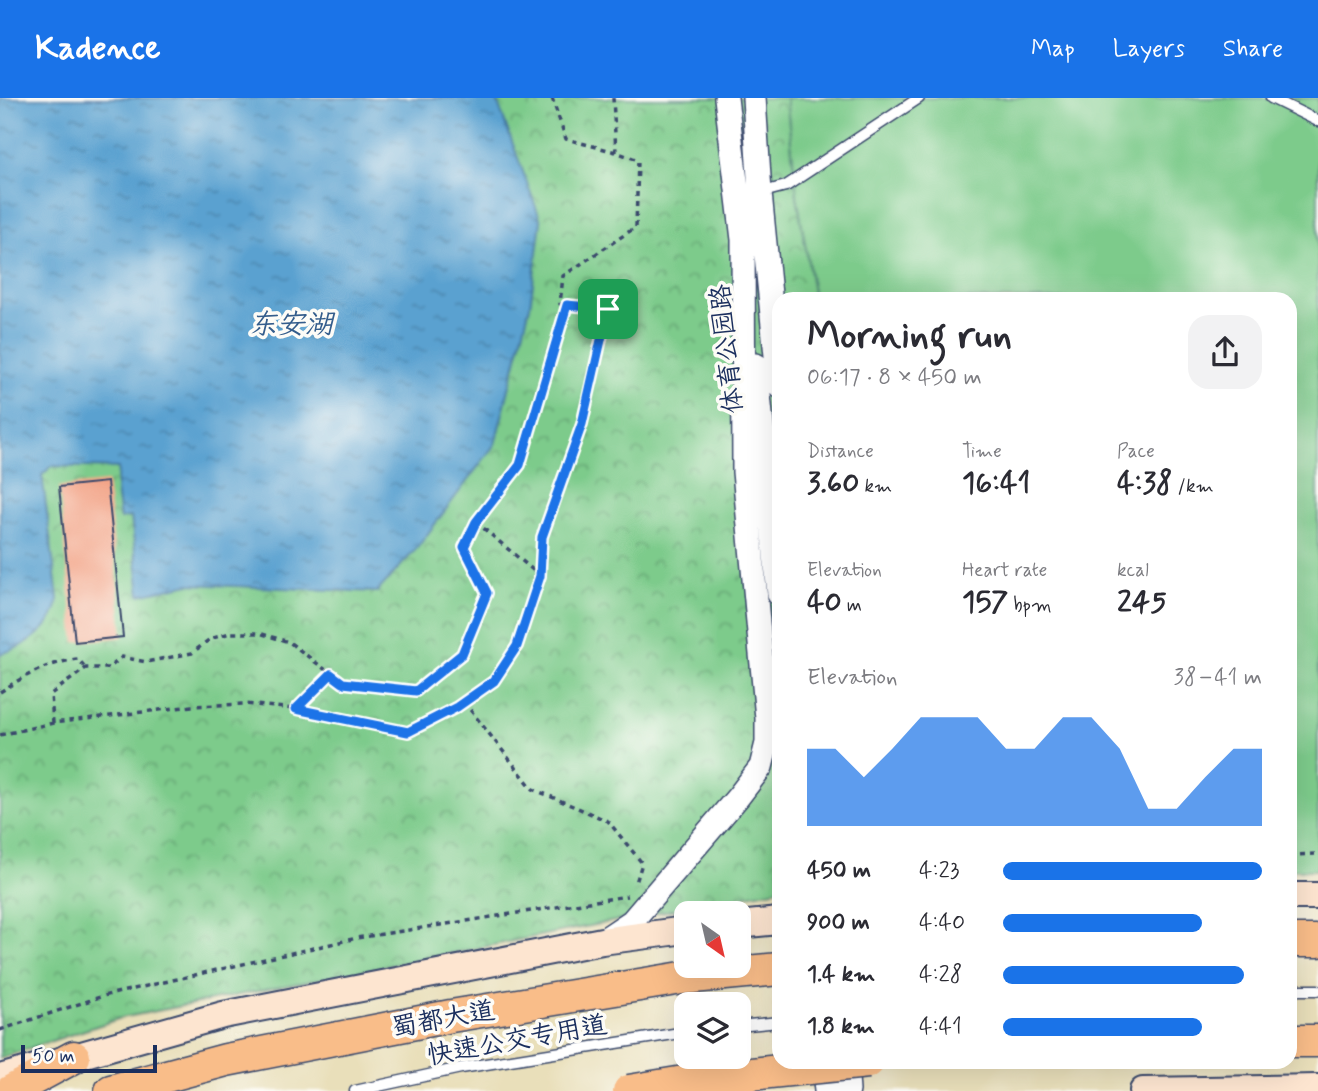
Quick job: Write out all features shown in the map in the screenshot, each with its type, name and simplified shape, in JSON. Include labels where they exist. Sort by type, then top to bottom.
[{"type":"highway","points":[[1297,941],[1318,941]]},
{"type":"highway","name":"蜀都大道","points":[[111,1091],[226,1060],[465,1013],[682,978],[772,970]]},
{"type":"highway","points":[[1297,1041],[1318,1041]]},
{"type":"highway","points":[[11,1091],[74,1057]]},
{"type":"highway","points":[[629,1091],[702,1079],[800,1069]]},
{"type":"main road","points":[[1297,897],[1318,896]]},
{"type":"main road","points":[[751,924],[772,922]]},
{"type":"main road","points":[[0,1078],[223,1015],[602,941],[674,932]]},
{"type":"main road","points":[[1143,1091],[1318,1088]]},
{"type":"street","name":"体育公园路","points":[[726,98],[749,194],[772,343]]},
{"type":"street","name":"体育公园路","points":[[749,194],[754,98]]},
{"type":"street","name":"体育公园路","points":[[754,233],[772,493]]},
{"type":"street","points":[[754,233],[775,292]]},
{"type":"street","points":[[602,941],[632,921],[641,898],[761,767],[767,743],[767,718],[744,472],[754,233]]},
{"type":"street","points":[[824,1069],[826,1091]]},
{"type":"street","points":[[846,1069],[848,1091]]},
{"type":"lane","points":[[749,194],[786,186],[919,98]]},
{"type":"lane","points":[[1271,98],[1318,121]]},
{"type":"lane","points":[[1297,990],[1318,990]]},
{"type":"lane","points":[[751,1025],[772,1023]]},
{"type":"lane","name":"快速公交专用道","points":[[355,1091],[461,1068],[674,1034]]},
{"type":"path","points":[[0,735],[53,723],[191,706],[245,704],[296,709],[408,732],[464,702],[494,681],[517,646],[540,576],[542,537],[582,424],[608,309],[560,304],[563,276],[636,228],[638,160],[566,139],[552,98]]},
{"type":"path","points":[[613,98],[616,152]]},
{"type":"path","points":[[53,723],[51,694],[86,668],[109,668],[122,657],[146,662],[191,653],[210,639],[230,633],[259,633],[289,642],[343,683],[416,691],[462,654],[487,593],[464,547],[476,522],[520,465],[567,305]]},
{"type":"path","points":[[476,522],[540,576]]},
{"type":"path","points":[[0,692],[20,678],[54,662],[78,659],[86,668]]},
{"type":"path","points":[[296,709],[331,674]]},
{"type":"path","points":[[0,1030],[103,996],[357,938],[641,898],[642,863],[608,821],[533,789],[464,702]]},
{"type":"path","points":[[1297,855],[1318,854]]},
{"type":"green space","points":[[0,98],[786,98],[797,196],[813,292],[772,292],[772,890],[718,901],[674,901],[674,910],[121,1018],[0,1058]]},
{"type":"green space","points":[[786,98],[1318,98],[1318,870],[1297,870],[1297,292],[813,292],[797,196]]},
{"type":"water","name":"东安湖","points":[[0,98],[496,98],[541,221],[530,306],[495,444],[417,548],[377,592],[189,584],[140,595],[131,517],[120,519],[116,490],[118,468],[52,466],[42,475],[58,598],[56,608],[46,627],[38,634],[20,646],[0,654]]},
{"type":"building","points":[[107,482],[123,637],[75,642],[59,487]]},
{"type":"route","points":[[567,305],[608,309],[582,424],[542,537],[540,576],[517,646],[494,681],[457,707],[408,732],[296,709],[331,674],[343,683],[416,691],[462,654],[487,593],[464,547],[476,522],[520,465],[567,305]]}]
